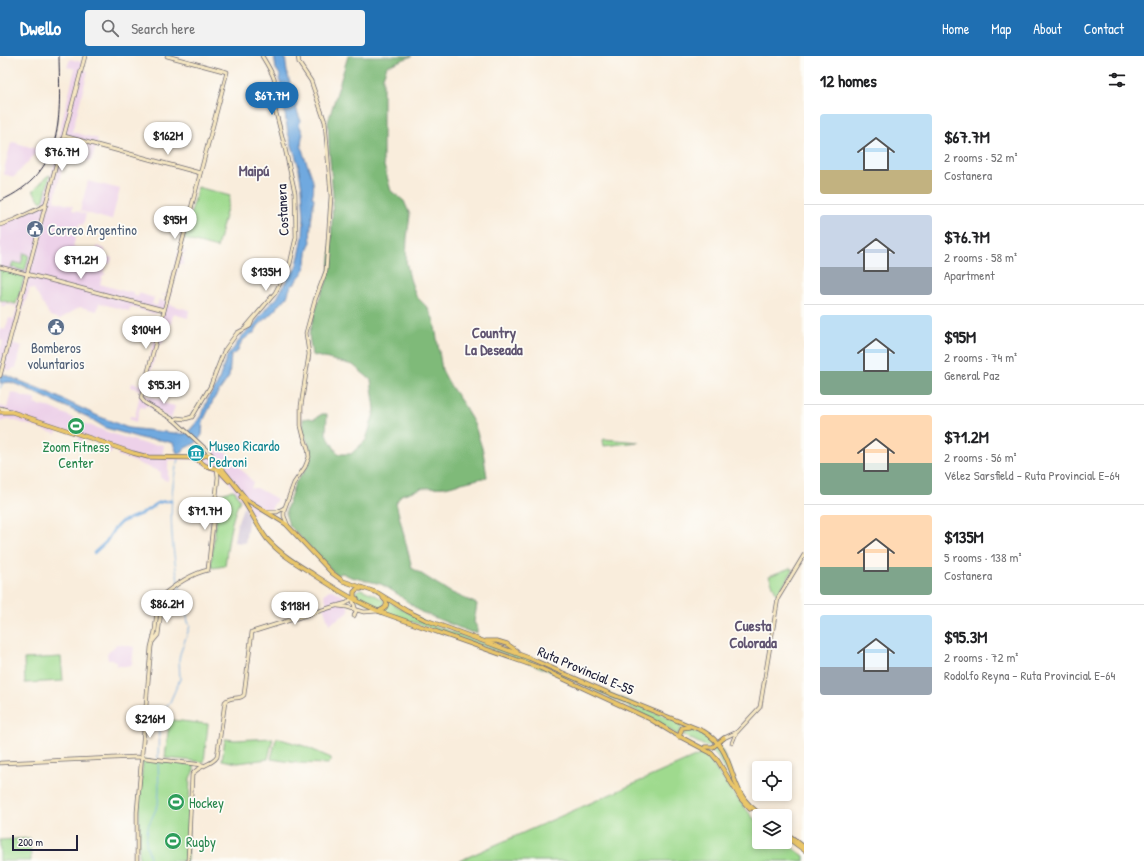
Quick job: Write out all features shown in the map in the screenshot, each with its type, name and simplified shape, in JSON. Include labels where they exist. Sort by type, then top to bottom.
[{"type":"main road","points":[[0,414],[12,412],[20,414],[148,457],[193,458],[209,454],[213,457],[248,504]]},
{"type":"main road","points":[[0,414],[20,414]]},
{"type":"main road","points":[[203,456],[202,461],[205,465]]},
{"type":"main road","points":[[205,465],[213,464],[213,457]]},
{"type":"main road","points":[[193,458],[205,465],[217,468],[223,473],[248,504]]},
{"type":"main road","name":"Ruta Provincial E-55","points":[[248,504],[267,512],[288,526],[336,577],[347,583],[378,593],[413,614],[451,630],[545,664],[611,694],[703,731],[713,738],[722,741],[724,751],[742,795],[755,809]]},
{"type":"main road","name":"Ruta Provincial E-55","points":[[248,504],[265,536],[276,548],[292,560],[361,603],[379,611],[546,670],[641,714],[707,750],[715,756],[742,799],[752,810]]},
{"type":"main road","points":[[352,598],[357,589],[364,588]]},
{"type":"main road","points":[[354,592],[354,597],[361,603]]},
{"type":"main road","points":[[378,593],[386,600],[387,603],[385,608],[379,611]]},
{"type":"main road","points":[[679,736],[685,726],[696,728]]},
{"type":"main road","points":[[681,731],[681,735],[689,741]]},
{"type":"main road","points":[[703,731],[713,740],[711,748]]},
{"type":"main road","points":[[696,745],[711,748],[722,741]]},
{"type":"main road","points":[[792,838],[804,848]]},
{"type":"main road","points":[[792,840],[804,848]]},
{"type":"street","points":[[0,376],[85,56]]},
{"type":"street","points":[[167,56],[227,72],[164,310],[142,400],[146,404],[174,420],[213,457]]},
{"type":"street","points":[[262,56],[274,78],[276,87],[275,103],[273,108],[278,108]]},
{"type":"street","points":[[288,526],[284,514],[286,507],[294,483],[306,467],[309,457],[302,432],[301,421],[302,402],[309,354],[306,333],[315,300],[326,272],[330,196],[325,122],[311,81],[299,62],[298,56]]},
{"type":"street","points":[[275,103],[279,106],[276,113]]},
{"type":"street","name":"Costanera","points":[[174,420],[177,418],[185,419],[192,417],[212,385],[224,351],[236,334],[250,326],[253,319],[270,299],[291,261],[296,238],[295,193],[276,113],[273,108]]},
{"type":"street","points":[[64,136],[200,172]]},
{"type":"street","points":[[0,225],[46,205]]},
{"type":"street","points":[[39,209],[42,210],[43,213]]},
{"type":"street","points":[[0,267],[164,310]]},
{"type":"street","points":[[0,408],[12,412]]},
{"type":"street","points":[[201,446],[204,450],[203,456]]},
{"type":"street","points":[[137,861],[137,812],[141,757],[151,647],[158,599],[180,583],[198,573],[208,570],[218,474],[217,468]]},
{"type":"street","points":[[267,512],[277,512],[286,507]]},
{"type":"street","points":[[722,741],[737,732],[760,707],[778,598],[804,555]]},
{"type":"street","points":[[152,641],[158,635],[163,595]]},
{"type":"street","points":[[194,772],[214,760],[218,755],[225,702],[229,698],[241,698],[244,695],[252,632],[347,603],[352,598]]},
{"type":"street","points":[[352,598],[355,610],[354,616]]},
{"type":"street","points":[[335,606],[345,606],[364,612],[379,611]]},
{"type":"street","points":[[732,743],[737,732]]},
{"type":"street","points":[[0,763],[141,757],[205,765]]},
{"type":"street","points":[[188,861],[191,784],[192,775],[196,768],[193,764]]},
{"type":"shaded area","points":[[70,59],[82,62],[84,70],[88,71],[72,132],[98,139],[96,146],[65,138],[61,155],[65,156],[54,201],[73,206],[72,210],[86,214],[83,225],[79,224],[73,247],[95,253],[97,246],[105,249],[104,256],[112,258],[110,264],[106,263],[103,273],[105,273],[105,275],[103,275],[100,284],[127,292],[132,292],[134,293],[133,295],[138,297],[139,293],[154,298],[152,304],[157,306],[159,299],[165,302],[167,297],[162,294],[167,295],[179,249],[186,251],[186,253],[182,254],[184,257],[183,265],[179,264],[168,304],[189,310],[188,318],[173,314],[171,324],[168,323],[162,344],[158,343],[148,383],[152,384],[152,388],[146,387],[144,395],[163,400],[163,403],[175,406],[171,419],[146,405],[145,408],[140,407],[136,422],[129,419],[130,416],[135,417],[141,390],[131,387],[132,383],[139,385],[140,382],[144,383],[155,337],[153,336],[154,331],[157,331],[162,312],[157,309],[155,314],[130,307],[129,311],[99,303],[97,311],[80,307],[60,319],[50,316],[34,289],[30,288],[11,343],[22,346],[16,368],[13,368],[11,371],[4,369],[0,385],[2,363],[0,362],[0,350],[3,341],[0,340],[0,328],[5,330],[9,318],[14,319],[17,307],[5,304],[5,307],[1,306],[2,303],[0,303],[0,301],[18,306],[25,275],[0,268],[0,224],[43,205],[62,136],[59,134],[75,69],[67,67]]},
{"type":"shaded area","points":[[68,140],[96,147],[91,161],[64,154],[63,152],[66,141]]},
{"type":"shaded area","points":[[13,142],[37,149],[37,152],[14,177],[3,174],[11,143]]},
{"type":"shaded area","points":[[88,181],[120,189],[111,220],[80,211]]},
{"type":"shaded area","points":[[11,392],[36,400],[35,404],[52,408],[86,424],[113,434],[145,444],[164,445],[162,457],[202,456],[203,454],[212,453],[219,445],[253,482],[251,488],[257,488],[277,499],[268,514],[258,509],[251,517],[241,499],[228,481],[217,470],[192,459],[168,460],[168,481],[160,478],[161,472],[117,455],[119,450],[113,447],[111,454],[102,451],[104,444],[83,437],[80,445],[77,444],[80,436],[58,429],[56,434],[13,420],[0,422],[0,406],[7,408]]},
{"type":"shaded area","points":[[244,505],[249,515],[245,543],[234,542],[237,524]]},
{"type":"shaded area","points":[[329,590],[333,590],[346,598],[349,611],[329,624],[323,606],[327,604],[324,594]]},
{"type":"shaded area","points":[[117,644],[134,647],[132,664],[130,666],[117,666],[117,662],[114,662],[114,660],[108,660],[107,654]]},
{"type":"green space","points":[[348,56],[412,56],[387,66],[383,77],[383,162],[391,191],[404,201],[410,215],[406,261],[410,279],[416,296],[427,307],[434,320],[442,370],[475,426],[483,451],[487,477],[445,487],[422,488],[401,495],[396,503],[412,568],[450,592],[477,604],[474,622],[477,627],[477,633],[470,632],[421,612],[396,593],[381,584],[351,577],[342,573],[336,575],[289,525],[286,516],[286,510],[295,483],[306,469],[310,457],[311,451],[303,431],[303,419],[314,419],[322,414],[327,414],[326,434],[338,454],[351,454],[366,440],[375,410],[371,380],[353,365],[312,355],[309,335],[318,301],[326,283],[329,270],[333,195],[328,122]]},
{"type":"green space","points":[[50,175],[44,200],[41,202],[33,191],[46,177]]},
{"type":"green space","points":[[198,187],[230,196],[217,248],[184,239]]},
{"type":"green space","points":[[24,253],[29,255],[25,271],[11,267],[13,262],[21,264]]},
{"type":"green space","points":[[0,269],[23,276],[24,279],[16,304],[0,300]]},
{"type":"green space","points":[[604,439],[639,442],[604,446]]},
{"type":"green space","points":[[232,490],[235,491],[240,500],[228,541],[225,566],[213,568],[211,564],[219,495]]},
{"type":"green space","points":[[790,568],[793,570],[777,595],[769,576]]},
{"type":"green space","points":[[361,589],[385,601],[383,607],[381,609],[358,599],[355,596],[356,591]]},
{"type":"green space","points":[[388,601],[433,625],[515,654],[686,725],[681,728],[678,735],[608,697],[571,680],[497,651],[384,612]]},
{"type":"green space","points":[[61,657],[63,681],[25,683],[24,659]]},
{"type":"green space","points":[[172,720],[208,724],[204,762],[165,758],[169,723]]},
{"type":"green space","points":[[689,728],[709,738],[712,745],[707,747],[683,735],[683,729]]},
{"type":"green space","points":[[273,738],[268,759],[238,763],[222,760],[225,739],[235,740]]},
{"type":"green space","points":[[277,738],[304,746],[331,758],[331,761],[328,764],[298,763],[271,759]]},
{"type":"green space","points":[[718,745],[723,752],[741,796],[717,757],[710,750]]},
{"type":"green space","points":[[704,753],[752,816],[752,849],[792,849],[792,847],[804,856],[804,861],[459,861]]},
{"type":"green space","points":[[143,760],[194,765],[194,770],[190,778],[187,861],[139,861],[139,808]]},
{"type":"green space","points":[[30,838],[31,861],[0,861],[0,840]]},
{"type":"water","points":[[274,56],[285,56],[287,72],[292,90],[295,92],[297,111],[301,121],[299,124],[303,134],[301,142],[302,149],[313,181],[314,189],[312,197],[314,198],[311,242],[308,249],[304,270],[295,284],[290,288],[287,297],[258,326],[254,333],[242,341],[237,352],[231,355],[229,377],[215,397],[203,421],[202,435],[196,443],[185,448],[182,453],[177,453],[173,443],[161,440],[144,439],[106,428],[88,417],[21,386],[10,382],[0,383],[0,373],[45,391],[98,416],[128,428],[184,434],[189,431],[201,417],[209,396],[217,385],[227,356],[241,337],[253,326],[268,306],[277,298],[286,281],[296,268],[300,252],[304,217],[302,188],[298,164],[288,133],[283,102],[284,90],[279,80],[280,75],[276,69]]},
{"type":"waterway","points":[[0,388],[3,383]]},
{"type":"waterway","points":[[160,719],[161,712],[170,702],[180,679],[180,654],[190,626],[179,586],[172,538],[172,491],[178,459]]},
{"type":"waterway","points":[[94,553],[106,542],[114,529],[121,522],[141,514],[158,503],[165,501]]},
{"type":"waterway","points":[[158,758],[159,723]]},
{"type":"waterway","points":[[151,861],[146,843],[148,826],[158,805],[158,761]]},
{"type":"railway","points":[[0,201],[22,189],[37,175],[48,158],[55,140],[58,121],[59,56]]},
{"type":"place","name":"Correo Argentino","points":[[35,229]]},
{"type":"place","name":"Bomberos voluntarios","points":[[56,327]]},
{"type":"place","name":"Zoom Fitness Center","points":[[76,426]]},
{"type":"place","name":"Museo Ricardo Pedroni","points":[[196,453]]},
{"type":"place","name":"Hockey","points":[[176,802]]},
{"type":"place","name":"Rugby","points":[[173,841]]},
{"type":"district","name":"Maipú","points":[[254,170]]},
{"type":"district","name":"Country La Deseada","points":[[494,340]]},
{"type":"district","name":"Cuesta Colorada","points":[[753,634]]}]
